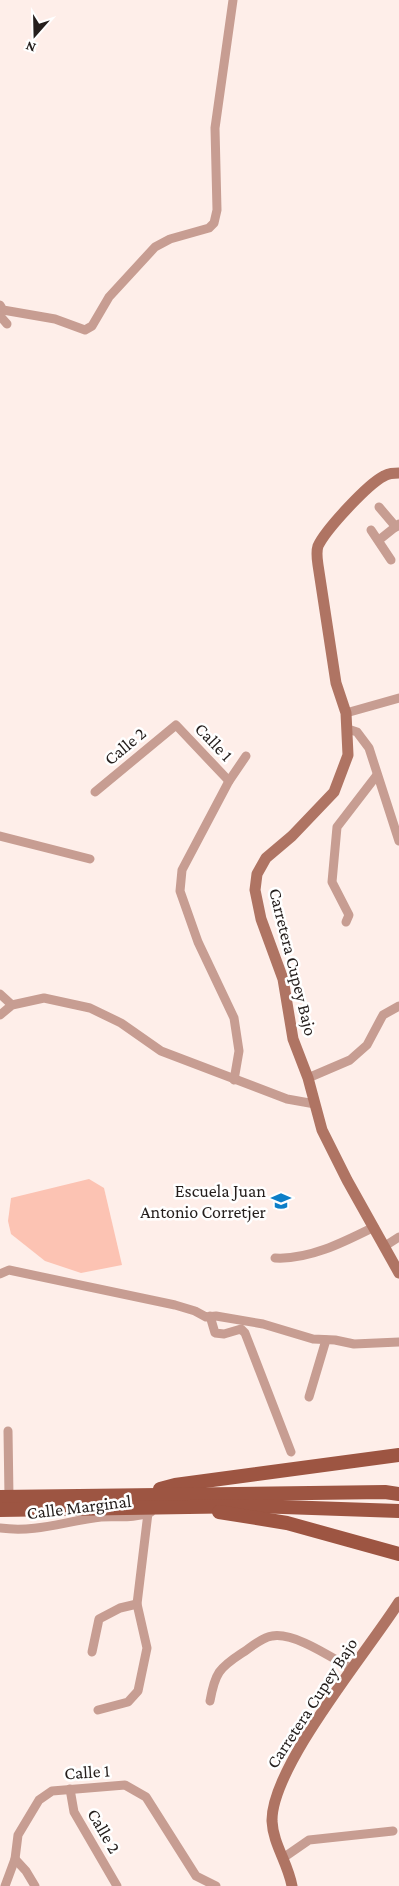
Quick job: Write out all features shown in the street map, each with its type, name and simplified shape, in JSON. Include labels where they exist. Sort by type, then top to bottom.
[{"type":"main road","points":[[144,1494],[175,1485],[399,1455]]},
{"type":"main road","points":[[4,1497],[385,1492],[399,1494]]},
{"type":"main road","points":[[0,1510],[154,1511],[251,1506],[399,1511]]},
{"type":"main road","points":[[204,1508],[235,1516],[287,1523],[399,1554]]},
{"type":"street","points":[[0,305],[3,310],[55,319],[85,330],[92,326],[109,297],[155,247],[170,239],[209,228],[214,223],[217,210],[215,128],[234,0]]},
{"type":"street","points":[[0,316],[8,324]]},
{"type":"street","name":"Carretera Cupey Bajo","points":[[399,473],[384,476],[371,486],[332,525],[324,535],[316,553],[336,683],[346,713],[348,754],[334,792],[292,836],[266,858],[257,874],[257,905],[283,979],[292,1039],[308,1078],[322,1130],[347,1180],[399,1273]]},
{"type":"street","points":[[379,508],[397,526],[379,540]]},
{"type":"street","points":[[371,530],[391,560]]},
{"type":"street","points":[[346,713],[399,698]]},
{"type":"street","name":"Calle 1","points":[[176,725],[229,781]]},
{"type":"street","name":"Calle 2","points":[[95,792],[176,725]]},
{"type":"street","points":[[348,729],[358,732],[369,748],[399,842]]},
{"type":"street","points":[[234,1080],[238,1051],[234,1018],[198,942],[180,891],[182,870],[229,781],[246,756]]},
{"type":"street","points":[[346,922],[349,915],[332,882],[338,826],[377,775]]},
{"type":"street","points":[[0,836],[90,859]]},
{"type":"street","points":[[0,994],[4,1010],[44,998],[90,1008],[122,1023],[161,1050],[234,1080],[288,1099],[315,1104]]},
{"type":"street","points":[[308,1078],[350,1060],[368,1045],[383,1015],[399,1006]]},
{"type":"street","points":[[275,1258],[294,1259],[341,1243],[374,1227]]},
{"type":"street","points":[[385,1246],[399,1237]]},
{"type":"street","points":[[0,1274],[9,1270],[175,1305],[210,1316],[263,1324],[313,1339],[354,1344],[399,1342]]},
{"type":"street","points":[[210,1316],[215,1333],[224,1334],[241,1330],[245,1333],[291,1452]]},
{"type":"street","points":[[309,1397],[326,1340]]},
{"type":"street","points":[[4,1497],[8,1431]]},
{"type":"street","points":[[98,1710],[128,1702],[138,1691],[146,1648],[137,1604],[154,1511]]},
{"type":"street","name":"Calle Marginal","points":[[0,1528],[28,1530],[101,1518],[140,1517],[154,1511]]},
{"type":"street","name":"Carretera Cupey Bajo","points":[[292,1886],[284,1858],[274,1834],[272,1820],[278,1789],[308,1735],[399,1602]]},
{"type":"street","points":[[92,1652],[99,1620],[120,1608],[137,1604]]},
{"type":"street","points":[[210,1701],[214,1679],[222,1666],[270,1636],[285,1636],[316,1649],[352,1669]]},
{"type":"street","name":"Calle 1","points":[[5,1886],[15,1859],[18,1835],[39,1800],[52,1791],[125,1785],[146,1796],[196,1876],[216,1886]]},
{"type":"street","name":"Calle 2","points":[[70,1789],[74,1812],[117,1886]]},
{"type":"street","points":[[284,1858],[309,1840],[393,1831]]},
{"type":"street","points":[[15,1859],[26,1871],[35,1886]]},
{"type":"shaded area","points":[[89,1179],[104,1188],[122,1265],[81,1273],[45,1261],[11,1234],[8,1221],[11,1198]]},
{"type":"place","name":"Escuela Juan Antonio Corretjer","points":[[281,1201]]}]
